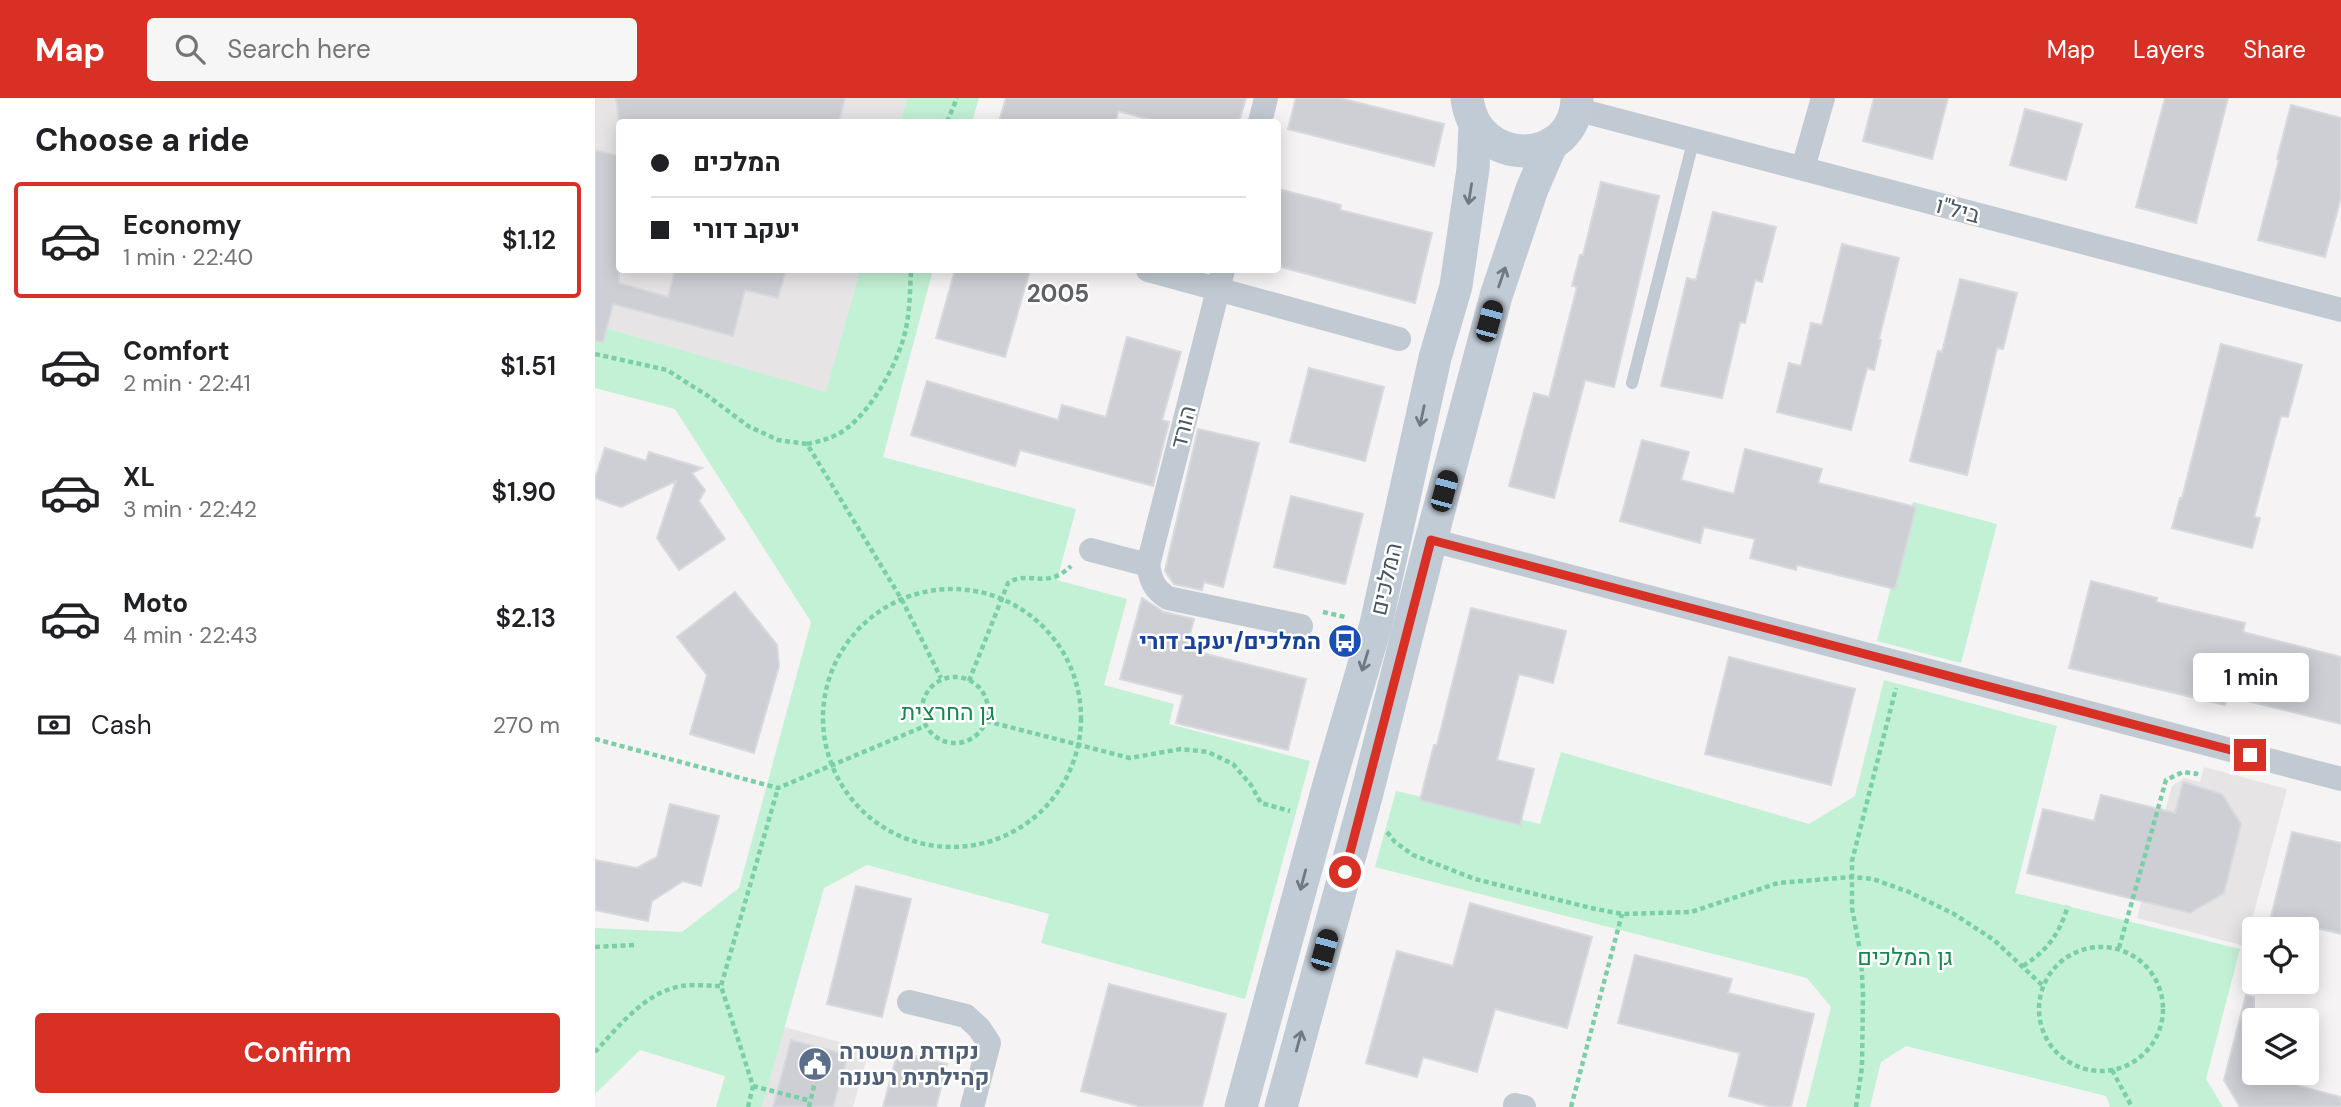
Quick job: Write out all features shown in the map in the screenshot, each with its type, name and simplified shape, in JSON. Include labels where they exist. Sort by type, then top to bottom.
[{"type":"street","points":[[1261,119],[1266,98]]},
{"type":"street","points":[[1803,168],[1823,98]]},
{"type":"street","name":"ביל\"ו","points":[[1576,104],[1693,142],[1803,168],[2341,310]]},
{"type":"street","name":"המלכים","points":[[1281,1107],[1367,793],[1496,296],[1532,189],[1552,143],[1565,131],[1576,104]]},
{"type":"street","points":[[1471,112],[1485,138],[1498,146],[1517,152],[1535,150],[1552,143]]},
{"type":"street","name":"המלכים","points":[[1241,1107],[1329,784],[1376,624],[1435,358],[1456,286],[1473,169],[1471,112]]},
{"type":"street","points":[[1173,273],[1220,279],[1399,339]]},
{"type":"street","name":"הורד","points":[[1148,565],[1220,279]]},
{"type":"street","points":[[1431,540],[2341,779]]},
{"type":"street","points":[[1091,550],[1148,565],[1150,580],[1156,590],[1168,598],[1301,626]]},
{"type":"street","points":[[909,1002],[966,1016],[979,1028],[989,1043],[972,1107]]},
{"type":"street","points":[[1515,1107],[1524,1107]]},
{"type":"lane","points":[[1632,383],[1693,142]]},
{"type":"path","points":[[948,119],[957,98]]},
{"type":"path","points":[[595,354],[667,370],[748,426],[778,440],[807,444],[828,439],[848,428],[877,394],[896,360],[906,330],[911,273]]},
{"type":"path","points":[[807,444],[902,600],[941,678]]},
{"type":"path","points":[[969,681],[1008,583],[1015,579],[1056,578],[1091,550]]},
{"type":"path","points":[[957,588],[1001,598],[1039,621],[1067,656],[1081,699],[1080,744],[1065,783],[1039,815],[1004,837],[964,847],[923,844],[885,829],[853,802],[831,765],[823,726],[827,683],[845,645],[874,614],[912,595],[957,588]]},
{"type":"path","points":[[1856,1107],[1862,1067],[1863,994],[1861,956],[1852,908],[1852,861],[1903,663]]},
{"type":"path","points":[[954,677],[969,681],[982,691],[986,700],[986,720],[982,730],[965,742],[953,744],[942,741],[932,735],[925,726],[922,703],[926,693],[941,678],[954,677]]},
{"type":"path","points":[[986,720],[1130,758],[1181,749],[1208,752],[1233,764],[1251,785],[1261,803],[1301,814]]},
{"type":"path","points":[[595,739],[778,788],[925,726]]},
{"type":"path","points":[[2119,948],[2166,780],[2183,772],[2196,774],[2204,743]]},
{"type":"path","points":[[748,1107],[753,1086],[721,986],[778,788]]},
{"type":"path","points":[[1384,822],[1386,830],[1395,842],[1413,855],[1475,879],[1622,914],[1692,912],[1778,883],[1851,877],[1873,879],[1892,884],[1954,914],[1994,940],[2043,986]]},
{"type":"path","points":[[2023,966],[2057,936],[2068,906]]},
{"type":"path","points":[[1571,1107],[1622,914]]},
{"type":"path","points":[[595,947],[635,945]]},
{"type":"path","points":[[2099,946],[2119,948],[2137,957],[2152,971],[2161,989],[2164,1009],[2161,1028],[2151,1047],[2136,1061],[2112,1070],[2095,1071],[2074,1065],[2056,1053],[2044,1035],[2039,1015],[2043,986],[2048,975],[2061,960],[2079,950],[2099,946]]},
{"type":"path","points":[[595,1052],[630,1014],[652,998],[681,986],[721,986]]},
{"type":"path","points":[[2112,1070],[2132,1107]]},
{"type":"path","points":[[753,1086],[810,1104],[815,1082]]},
{"type":"shaded area","points":[[595,98],[907,98],[901,119],[616,119],[616,273],[859,273],[826,393],[595,325]]},
{"type":"shaded area","points":[[2204,767],[2287,789],[2253,917],[2242,917],[2242,945],[2137,918],[2172,786],[2184,778],[2200,782]]},
{"type":"shaded area","points":[[784,1027],[869,1050],[853,1107],[762,1107]]},
{"type":"green space","points":[[907,98],[979,98],[973,119],[901,119]]},
{"type":"green space","name":"גן החרצית","points":[[859,273],[932,273],[883,457],[1076,509],[1057,580],[1127,599],[1104,685],[1174,704],[1169,724],[1310,761],[1245,999],[1041,943],[1049,914],[867,865],[824,888],[762,1107],[716,1107],[725,1076],[640,1050],[595,1094],[595,928],[682,932],[739,888],[811,622],[675,409],[595,388],[595,325],[826,392]]},
{"type":"green space","points":[[1913,502],[1997,524],[1961,663],[1877,641]]},
{"type":"green space","name":"גן המלכים","points":[[1884,680],[2057,726],[2015,893],[2240,949],[2206,1079],[2223,1107],[2110,1107],[2106,1096],[1906,1046],[1881,1062],[1870,1107],[1806,1107],[1831,1007],[1807,978],[1375,867],[1396,791],[1540,824],[1561,752],[1809,824],[1855,796]]},
{"type":"building","points":[[616,98],[845,98],[840,119],[619,119]]},
{"type":"building","points":[[1006,98],[1246,98],[1240,119],[1148,119],[1118,111],[1117,119],[1000,119]]},
{"type":"building","points":[[1296,98],[1339,98],[1444,124],[1434,166],[1288,129]]},
{"type":"building","points":[[1874,98],[1948,98],[1932,159],[1863,141]]},
{"type":"building","points":[[2165,98],[2228,98],[2196,223],[2136,207]]},
{"type":"building","points":[[2291,105],[2341,118],[2341,197],[2325,257],[2258,240]]},
{"type":"building","points":[[2025,109],[2082,124],[2066,180],[2010,165]]},
{"type":"building","points":[[595,150],[616,155],[616,273],[619,273],[619,283],[668,297],[674,273],[785,273],[778,298],[745,290],[733,336],[613,304],[603,342],[595,341]]},
{"type":"building","points":[[1601,182],[1659,196],[1614,387],[1585,380],[1554,498],[1509,486],[1534,393],[1549,397],[1577,287],[1572,286],[1580,255],[1583,255]]},
{"type":"building","points":[[1282,190],[1341,205],[1340,210],[1432,233],[1415,303],[1281,267]]},
{"type":"building","points":[[1713,212],[1776,227],[1762,282],[1755,280],[1745,323],[1740,322],[1722,398],[1661,386],[1687,278],[1696,280]]},
{"type":"building","points":[[1842,244],[1899,258],[1874,370],[1867,368],[1851,430],[1777,412],[1789,363],[1801,366],[1811,323],[1822,325]]},
{"type":"building","points":[[954,273],[1029,273],[1005,357],[936,338]]},
{"type":"building","points":[[1960,279],[2017,293],[2003,349],[1997,348],[1967,475],[1910,461],[1938,351],[1942,352]]},
{"type":"building","points":[[1127,337],[1181,352],[1162,420],[1169,422],[1153,486],[1020,450],[1015,466],[911,435],[927,381],[1058,420],[1062,405],[1106,417]]},
{"type":"building","points":[[2221,344],[2302,365],[2288,417],[2281,416],[2254,517],[2260,518],[2252,548],[2172,528]]},
{"type":"building","points":[[1309,368],[1384,387],[1365,461],[1290,442]]},
{"type":"building","points":[[1198,429],[1259,443],[1223,587],[1204,582],[1202,590],[1174,584],[1165,571]]},
{"type":"building","points":[[1642,440],[1689,452],[1681,480],[1734,494],[1745,449],[1822,469],[1818,483],[1916,507],[1895,589],[1797,565],[1796,570],[1750,558],[1755,539],[1704,527],[1700,543],[1620,521]]},
{"type":"building","points":[[605,448],[646,461],[649,452],[702,468],[692,473],[705,490],[699,501],[725,539],[679,570],[657,538],[676,481],[621,507],[595,498],[595,479]]},
{"type":"building","points":[[1291,496],[1363,514],[1345,584],[1274,567]]},
{"type":"building","points":[[2091,581],[2157,598],[2156,602],[2245,623],[2243,632],[2341,657],[2341,724],[2227,696],[2225,705],[2069,668]]},
{"type":"building","points":[[735,592],[777,645],[779,666],[754,753],[690,734],[707,675],[677,637]]},
{"type":"building","points":[[1142,598],[1164,612],[1194,619],[1186,649],[1306,679],[1288,750],[1176,723],[1183,695],[1120,679]]},
{"type":"building","points":[[1471,608],[1566,631],[1553,683],[1519,674],[1497,760],[1534,769],[1520,825],[1420,800],[1434,745],[1437,745]]},
{"type":"building","points":[[1729,657],[1855,689],[1831,785],[1705,754]]},
{"type":"building","points":[[2183,782],[2222,794],[2241,824],[2224,893],[2190,913],[2027,873],[2043,809],[2094,821],[2101,795],[2175,813]]},
{"type":"building","points":[[670,804],[719,816],[701,886],[683,881],[652,901],[648,921],[595,910],[595,860],[637,868],[657,857]]},
{"type":"building","points":[[2292,832],[2341,843],[2341,934],[2319,929],[2319,917],[2271,917]]},
{"type":"building","points":[[856,886],[911,899],[882,1017],[827,1004]]},
{"type":"building","points":[[1470,903],[1592,937],[1567,1028],[1495,1009],[1477,1072],[1423,1057],[1417,1077],[1366,1063],[1397,951],[1453,966]]},
{"type":"building","points":[[1635,955],[1732,979],[1728,993],[1814,1014],[1791,1107],[1771,1107],[1729,1096],[1740,1053],[1618,1023]]},
{"type":"building","points":[[1109,984],[1226,1014],[1202,1107],[1142,1107],[1081,1091]]},
{"type":"building","points":[[2246,995],[2254,997],[2254,1008],[2243,1008]]},
{"type":"building","points":[[2242,1010],[2242,1085],[2299,1085],[2341,1097],[2341,1107],[2240,1107],[2224,1080]]},
{"type":"building","points":[[791,1040],[848,1055],[833,1107],[773,1107]]},
{"type":"building","points":[[898,1051],[947,1064],[936,1107],[883,1107]]},
{"type":"place","name":"המלכים/יעקב דורי","points":[[1345,641]]},
{"type":"place","name":"נקודת משטרה קהילתית רעננה","points":[[815,1064]]},
{"type":"district","name":"2005","points":[[1058,294]]},
{"type":"route","points":[[1345,872],[1431,540],[2250,755]]}]
